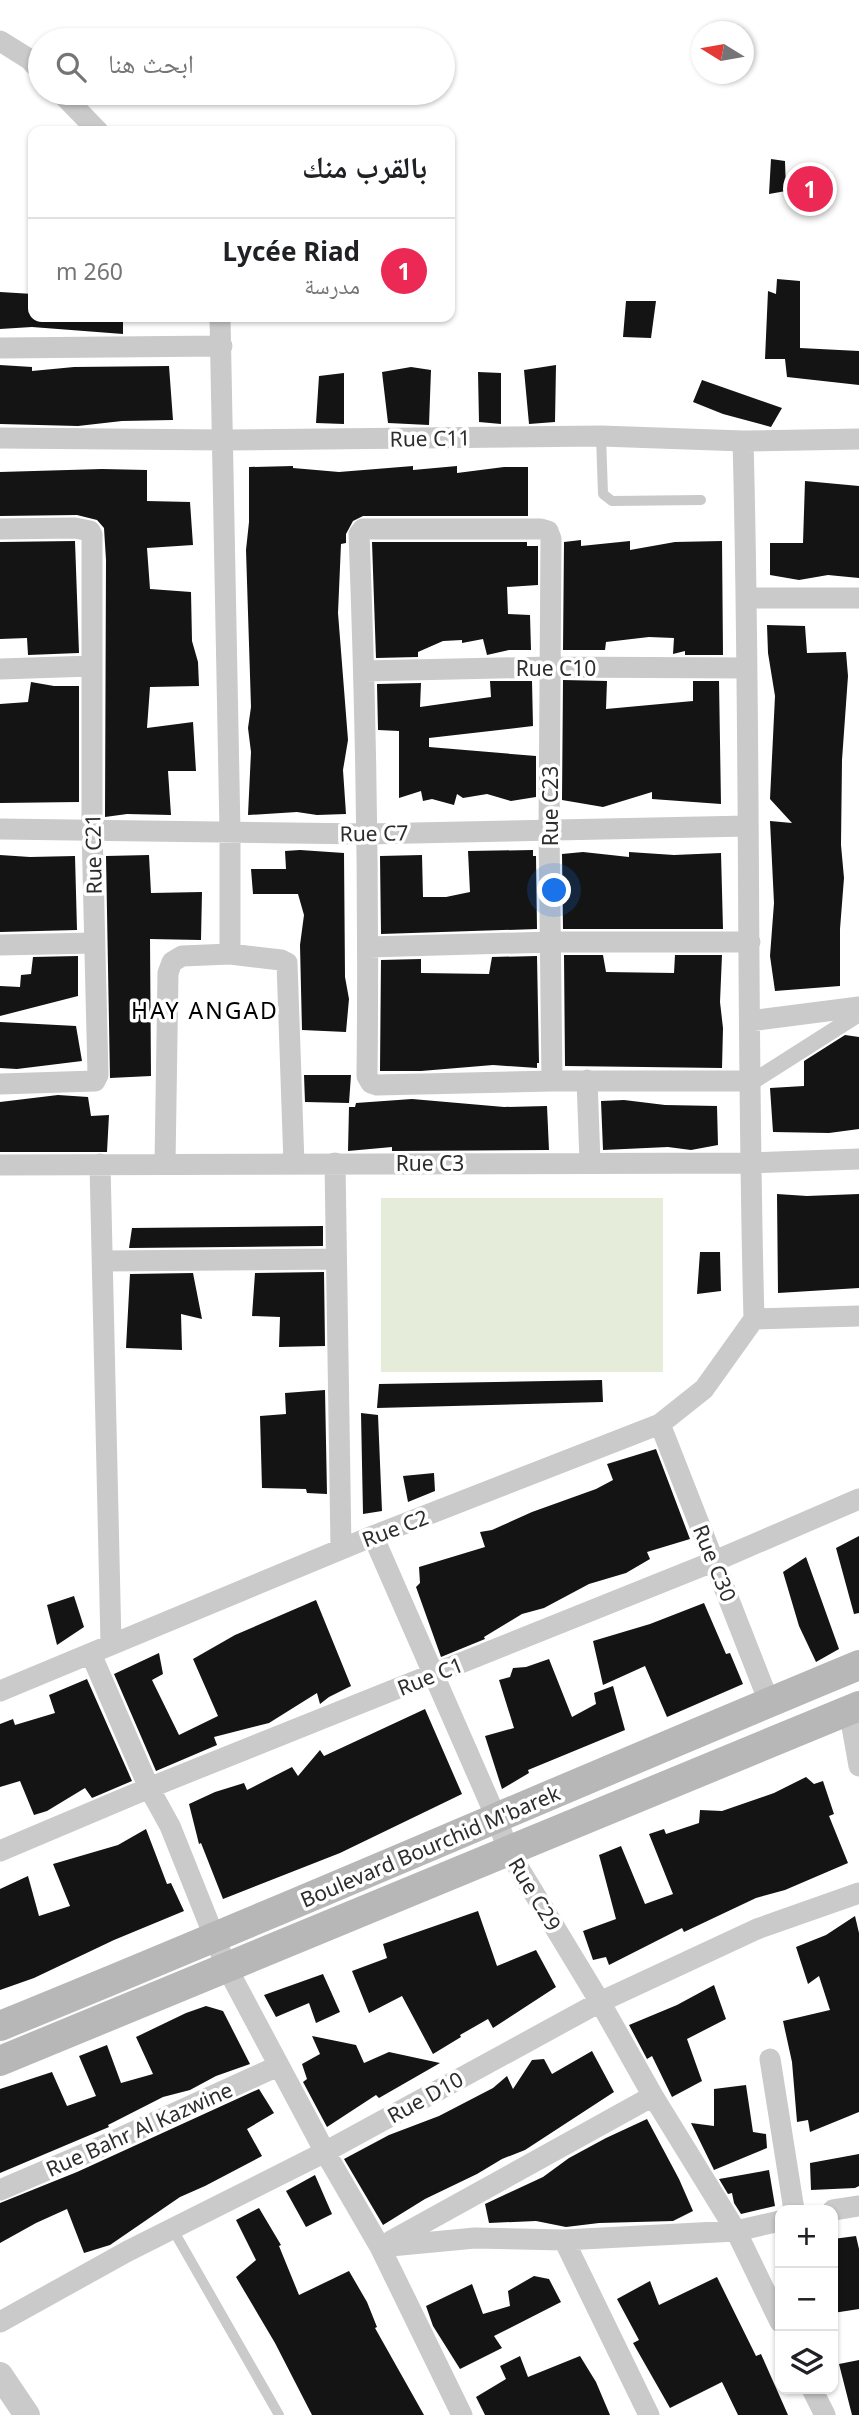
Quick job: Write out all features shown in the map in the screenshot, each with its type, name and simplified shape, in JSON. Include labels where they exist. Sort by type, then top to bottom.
[{"type":"main road","name":"Boulevard Bourchid M'barek","points":[[0,2026],[216,1938],[859,1665]]},
{"type":"main road","points":[[811,1685],[845,1712]]},
{"type":"main road","name":"Boulevard Bourchid M'barek","points":[[0,2061],[845,1712]]},
{"type":"street","points":[[0,41],[28,58]]},
{"type":"street","points":[[73,105],[93,126]]},
{"type":"street","points":[[220,322],[230,832],[229,954]]},
{"type":"street","points":[[0,348],[222,346]]},
{"type":"street","name":"Rue C11","points":[[0,438],[223,440],[601,436],[743,441],[859,439]]},
{"type":"street","points":[[743,441],[754,1319],[859,1316]]},
{"type":"street","name":"Rue C21","points":[[0,529],[75,528],[90,531],[92,535],[92,829],[98,1075],[95,1081],[0,1083]]},
{"type":"street","name":"Rue C23","points":[[364,671],[360,530],[548,531],[551,539],[552,1081]]},
{"type":"street","points":[[747,598],[859,598]]},
{"type":"street","points":[[0,669],[92,666]]},
{"type":"street","name":"Rue C10","points":[[364,671],[550,667],[747,668]]},
{"type":"street","points":[[364,671],[367,1076],[371,1083],[587,1080],[749,1082],[859,1014]]},
{"type":"street","name":"Rue C7","points":[[0,829],[366,834],[748,826]]},
{"type":"street","points":[[368,947],[551,942],[750,942]]},
{"type":"street","points":[[0,945],[94,943]]},
{"type":"street","points":[[165,1164],[168,973],[173,962],[182,956],[229,954],[287,963],[294,1164]]},
{"type":"street","points":[[750,1021],[859,1007]]},
{"type":"street","points":[[587,1080],[590,1162]]},
{"type":"street","name":"Rue C3","points":[[0,1165],[750,1163],[859,1159]]},
{"type":"street","points":[[335,1163],[341,1549]]},
{"type":"street","points":[[100,1164],[111,1644]]},
{"type":"street","points":[[104,1261],[337,1259]]},
{"type":"street","name":"Rue C2","points":[[0,1691],[373,1536],[660,1424],[704,1389],[754,1319]]},
{"type":"street","name":"Rue C30","points":[[660,1424],[769,1702]]},
{"type":"street","name":"Rue C1","points":[[0,1851],[149,1788],[715,1561],[859,1499]]},
{"type":"street","name":"Rue C29","points":[[373,1536],[509,1852],[736,2231],[775,2312]]},
{"type":"street","points":[[91,1654],[149,1788],[170,1826],[226,1966],[325,2152],[380,2247],[462,2415]]},
{"type":"street","points":[[845,1712],[859,1766]]},
{"type":"street","name":"Rue D10","points":[[0,2322],[172,2228],[325,2152],[600,2002],[757,1929],[859,1893]]},
{"type":"street","points":[[770,2059],[793,2205]]},
{"type":"street","name":"Rue Bahr Al Kazwine","points":[[0,2190],[278,2066]]},
{"type":"street","points":[[380,2247],[653,2096]]},
{"type":"street","points":[[459,2204],[475,2238]]},
{"type":"street","points":[[838,2209],[859,2206]]},
{"type":"street","points":[[380,2247],[475,2238],[564,2240],[736,2231],[775,2222]]},
{"type":"street","points":[[564,2240],[649,2415]]},
{"type":"street","points":[[0,2375],[27,2415]]},
{"type":"street","points":[[814,2394],[825,2415]]},
{"type":"lane","points":[[601,436],[603,494],[606,498],[612,501],[701,500]]},
{"type":"lane","points":[[172,2228],[279,2415]]},
{"type":"green space","points":[[381,1198],[663,1198],[663,1372],[381,1372]]},
{"type":"building","points":[[771,159],[785,161],[786,191],[769,194]]},
{"type":"building","points":[[777,279],[800,281],[800,348],[859,351],[859,385],[787,377],[785,359],[765,359],[768,291],[776,294]]},
{"type":"building","points":[[0,292],[28,294],[28,322],[123,322],[123,334],[32,327],[0,329]]},
{"type":"building","points":[[626,301],[656,301],[651,338],[623,337]]},
{"type":"building","points":[[0,365],[32,367],[32,371],[74,367],[169,366],[173,420],[122,421],[78,426],[0,424]]},
{"type":"building","points":[[556,365],[555,422],[529,424],[524,370]]},
{"type":"building","points":[[411,367],[431,370],[429,425],[388,423],[382,372]]},
{"type":"building","points":[[478,372],[501,373],[501,424],[479,422]]},
{"type":"building","points":[[344,373],[344,424],[316,423],[319,376]]},
{"type":"building","points":[[702,380],[782,408],[771,427],[723,414],[693,402]]},
{"type":"building","points":[[293,466],[339,472],[413,466],[413,470],[457,466],[457,473],[528,467],[528,516],[363,516],[353,521],[346,534],[346,543],[341,544],[338,613],[348,740],[343,770],[346,814],[317,815],[297,812],[248,815],[251,752],[248,728],[251,707],[246,550],[249,467]]},
{"type":"building","points":[[147,470],[147,501],[190,502],[193,545],[147,548],[150,589],[191,592],[192,641],[198,662],[199,686],[150,687],[147,728],[193,722],[196,771],[168,771],[171,815],[127,814],[105,817],[104,528],[97,520],[77,515],[0,516],[0,472]]},
{"type":"building","points":[[805,481],[859,486],[859,578],[828,575],[799,580],[770,575],[770,543],[803,543]]},
{"type":"building","points":[[581,540],[581,546],[630,541],[630,550],[675,542],[722,541],[723,655],[685,655],[685,651],[673,654],[674,638],[649,637],[606,642],[605,650],[563,650],[564,542]]},
{"type":"building","points":[[75,541],[79,653],[28,655],[27,638],[0,639],[0,542]]},
{"type":"building","points":[[372,542],[527,542],[527,546],[538,546],[538,585],[507,587],[508,614],[530,615],[531,650],[509,650],[487,655],[483,639],[462,643],[462,640],[443,641],[418,652],[418,657],[376,658]]},
{"type":"building","points":[[767,625],[805,626],[807,653],[846,652],[848,676],[842,760],[841,845],[844,878],[840,929],[840,986],[775,991],[770,956],[774,903],[770,821],[792,823],[770,799],[775,696],[768,653]]},
{"type":"building","points":[[563,680],[607,681],[606,709],[693,701],[693,681],[719,681],[721,804],[652,799],[652,792],[603,807],[562,800]]},
{"type":"building","points":[[490,681],[532,681],[533,726],[429,738],[429,747],[536,756],[536,797],[511,801],[487,794],[463,798],[457,794],[454,805],[432,799],[423,801],[421,791],[399,798],[399,731],[378,730],[377,684],[421,683],[420,707],[491,697]]},
{"type":"building","points":[[31,682],[79,686],[79,802],[0,803],[0,704],[28,702]]},
{"type":"building","points":[[533,850],[533,856],[536,856],[537,929],[381,934],[380,856],[422,855],[423,897],[446,897],[470,892],[468,851]]},
{"type":"building","points":[[285,851],[344,853],[345,977],[349,999],[346,1032],[302,1030],[300,945],[304,915],[298,894],[253,894],[251,869],[286,869]]},
{"type":"building","points":[[583,852],[629,857],[629,852],[674,855],[721,853],[723,929],[563,929],[562,854]]},
{"type":"building","points":[[0,855],[75,856],[77,930],[0,932]]},
{"type":"building","points":[[149,855],[151,893],[202,892],[201,940],[150,939],[151,1076],[110,1078],[106,856]]},
{"type":"building","points":[[564,955],[603,955],[606,972],[674,973],[675,955],[722,955],[722,1068],[565,1066]]},
{"type":"building","points":[[78,956],[78,996],[0,1016],[0,986],[20,987],[21,975],[31,974],[33,957]]},
{"type":"building","points":[[537,956],[537,1068],[493,1065],[421,1071],[380,1071],[381,960],[421,959],[421,973],[489,974],[492,957]]},
{"type":"building","points":[[0,1022],[76,1026],[82,1061],[17,1069],[0,1068]]},
{"type":"building","points":[[845,1035],[859,1037],[859,1129],[829,1133],[773,1132],[770,1088],[804,1086],[804,1061]]},
{"type":"building","points":[[304,1075],[351,1075],[349,1103],[305,1102]]},
{"type":"building","points":[[58,1095],[88,1097],[91,1116],[109,1115],[107,1152],[0,1152],[0,1102]]},
{"type":"building","points":[[412,1099],[504,1107],[547,1106],[549,1150],[392,1151],[392,1147],[348,1151],[349,1107],[355,1107],[356,1103]]},
{"type":"building","points":[[624,1100],[665,1105],[717,1106],[718,1145],[691,1150],[668,1147],[603,1150],[601,1101]]},
{"type":"building","points":[[777,1194],[859,1194],[859,1288],[778,1293]]},
{"type":"building","points":[[323,1226],[323,1246],[129,1248],[132,1228]]},
{"type":"building","points":[[700,1252],[720,1252],[721,1291],[697,1294]]},
{"type":"building","points":[[324,1272],[325,1346],[279,1347],[280,1317],[252,1316],[255,1273]]},
{"type":"building","points":[[193,1273],[202,1319],[181,1314],[182,1350],[126,1348],[130,1274]]},
{"type":"building","points":[[602,1380],[603,1402],[377,1408],[379,1384]]},
{"type":"building","points":[[325,1390],[327,1494],[307,1493],[306,1489],[262,1488],[260,1416],[286,1414],[285,1393]]},
{"type":"building","points":[[361,1413],[378,1415],[382,1511],[363,1514]]},
{"type":"building","points":[[656,1449],[690,1539],[647,1552],[650,1559],[626,1573],[589,1584],[544,1608],[522,1614],[484,1637],[485,1639],[441,1657],[416,1587],[420,1583],[419,1567],[485,1547],[480,1532],[492,1530],[596,1489],[613,1480],[607,1464]]},
{"type":"building","points":[[434,1473],[435,1491],[408,1502],[403,1476]]},
{"type":"building","points":[[859,1536],[859,1613],[854,1614],[836,1548]]},
{"type":"building","points":[[806,1557],[839,1649],[816,1662],[799,1626],[783,1572]]},
{"type":"building","points":[[74,1596],[84,1627],[57,1645],[47,1605]]},
{"type":"building","points":[[316,1600],[351,1686],[320,1704],[317,1693],[269,1723],[214,1737],[217,1745],[156,1771],[114,1674],[159,1653],[163,1674],[152,1680],[179,1735],[218,1716],[193,1659],[235,1635]]},
{"type":"building","points":[[704,1603],[726,1654],[730,1653],[743,1684],[667,1717],[645,1666],[603,1685],[593,1641],[650,1624]]},
{"type":"building","points":[[549,1659],[572,1717],[596,1704],[594,1693],[613,1686],[625,1730],[528,1770],[529,1773],[502,1789],[485,1736],[514,1728],[499,1680],[510,1677],[513,1668],[526,1667]]},
{"type":"building","points":[[87,1679],[132,1781],[92,1798],[85,1788],[47,1811],[34,1815],[20,1781],[0,1787],[0,1724],[13,1719],[15,1725],[55,1713],[49,1695]]},
{"type":"building","points":[[425,1709],[462,1794],[340,1853],[223,1899],[201,1843],[199,1844],[189,1804],[244,1783],[247,1790],[292,1767],[298,1776],[320,1750],[324,1756]]},
{"type":"building","points":[[806,1777],[814,1784],[823,1781],[834,1814],[829,1816],[848,1863],[785,1890],[756,1898],[684,1932],[682,1928],[609,1965],[606,1957],[593,1960],[583,1931],[616,1919],[599,1855],[621,1846],[645,1904],[673,1894],[649,1834],[664,1829],[666,1834],[699,1823],[700,1810],[722,1811],[774,1793]]},
{"type":"building","points":[[146,1829],[167,1884],[171,1883],[184,1911],[34,1978],[0,1990],[0,1889],[28,1876],[39,1916],[70,1906],[53,1864],[118,1845]]},
{"type":"building","points":[[478,1911],[497,1966],[536,1950],[556,1987],[493,2028],[488,2019],[433,2054],[402,1996],[369,2013],[352,1971],[387,1958],[383,1944]]},
{"type":"building","points":[[855,1916],[859,1933],[859,2112],[810,2132],[808,2120],[797,2122],[792,2062],[783,2021],[830,2010],[819,1976],[808,1984],[796,1947],[826,1935]]},
{"type":"building","points":[[323,1974],[340,2012],[316,2023],[309,2003],[276,2017],[264,1995]]},
{"type":"building","points":[[714,1985],[726,2019],[687,2039],[702,2081],[672,2097],[652,2056],[647,2059],[629,2025],[677,2005]]},
{"type":"building","points":[[206,2006],[223,2011],[250,2064],[216,2076],[190,2090],[163,2097],[108,2125],[109,2127],[0,2173],[0,2089],[52,2072],[67,2106],[96,2096],[79,2056],[107,2045],[121,2083],[153,2074],[136,2037]]},
{"type":"building","points":[[312,2036],[356,2045],[364,2063],[389,2052],[440,2063],[379,2098],[376,2095],[327,2127],[303,2082],[307,2079],[302,2064],[320,2054]]},
{"type":"building","points":[[592,2051],[614,2092],[525,2150],[425,2199],[383,2225],[344,2159],[389,2135],[439,2116],[493,2088],[507,2076],[513,2089],[532,2060],[544,2059],[552,2074]]},
{"type":"building","points":[[746,2085],[753,2132],[766,2134],[767,2148],[714,2170],[691,2123],[714,2126],[714,2089]]},
{"type":"building","points":[[259,2089],[274,2113],[247,2129],[262,2156],[180,2197],[110,2245],[84,2253],[67,2209],[0,2243],[0,2203],[77,2172]]},
{"type":"building","points":[[647,2119],[693,2211],[673,2221],[599,2223],[566,2227],[536,2221],[489,2223],[485,2204],[543,2177],[569,2158]]},
{"type":"building","points":[[859,2154],[859,2186],[811,2190],[810,2163]]},
{"type":"building","points":[[769,2170],[775,2206],[741,2214],[734,2203],[732,2193],[728,2194],[719,2179]]},
{"type":"building","points":[[315,2175],[332,2214],[306,2227],[286,2191]]},
{"type":"building","points":[[259,2208],[281,2245],[279,2246],[299,2295],[349,2271],[367,2302],[377,2327],[375,2328],[424,2415],[312,2415],[275,2343],[236,2277],[256,2260],[236,2220]]},
{"type":"building","points":[[856,2236],[859,2249],[859,2309],[838,2312],[838,2268],[838,2238]]},
{"type":"building","points":[[534,2276],[549,2279],[561,2302],[494,2336],[502,2348],[460,2369],[433,2326],[426,2306],[472,2284],[483,2314],[510,2306],[508,2291]]},
{"type":"building","points":[[717,2277],[756,2356],[761,2354],[775,2386],[775,2394],[779,2394],[788,2415],[738,2415],[722,2382],[670,2408],[633,2343],[639,2340],[617,2299],[650,2281],[659,2305]]},
{"type":"building","points":[[520,2356],[528,2377],[580,2356],[596,2382],[610,2415],[485,2415],[476,2397],[506,2379],[500,2366]]},
{"type":"building","points":[[859,2360],[859,2415],[852,2415],[839,2364]]},
{"type":"place","name":"Lycée Riad","points":[[810,189]]},
{"type":"district","name":"HAY ANGAD","points":[[205,1010]]}]
